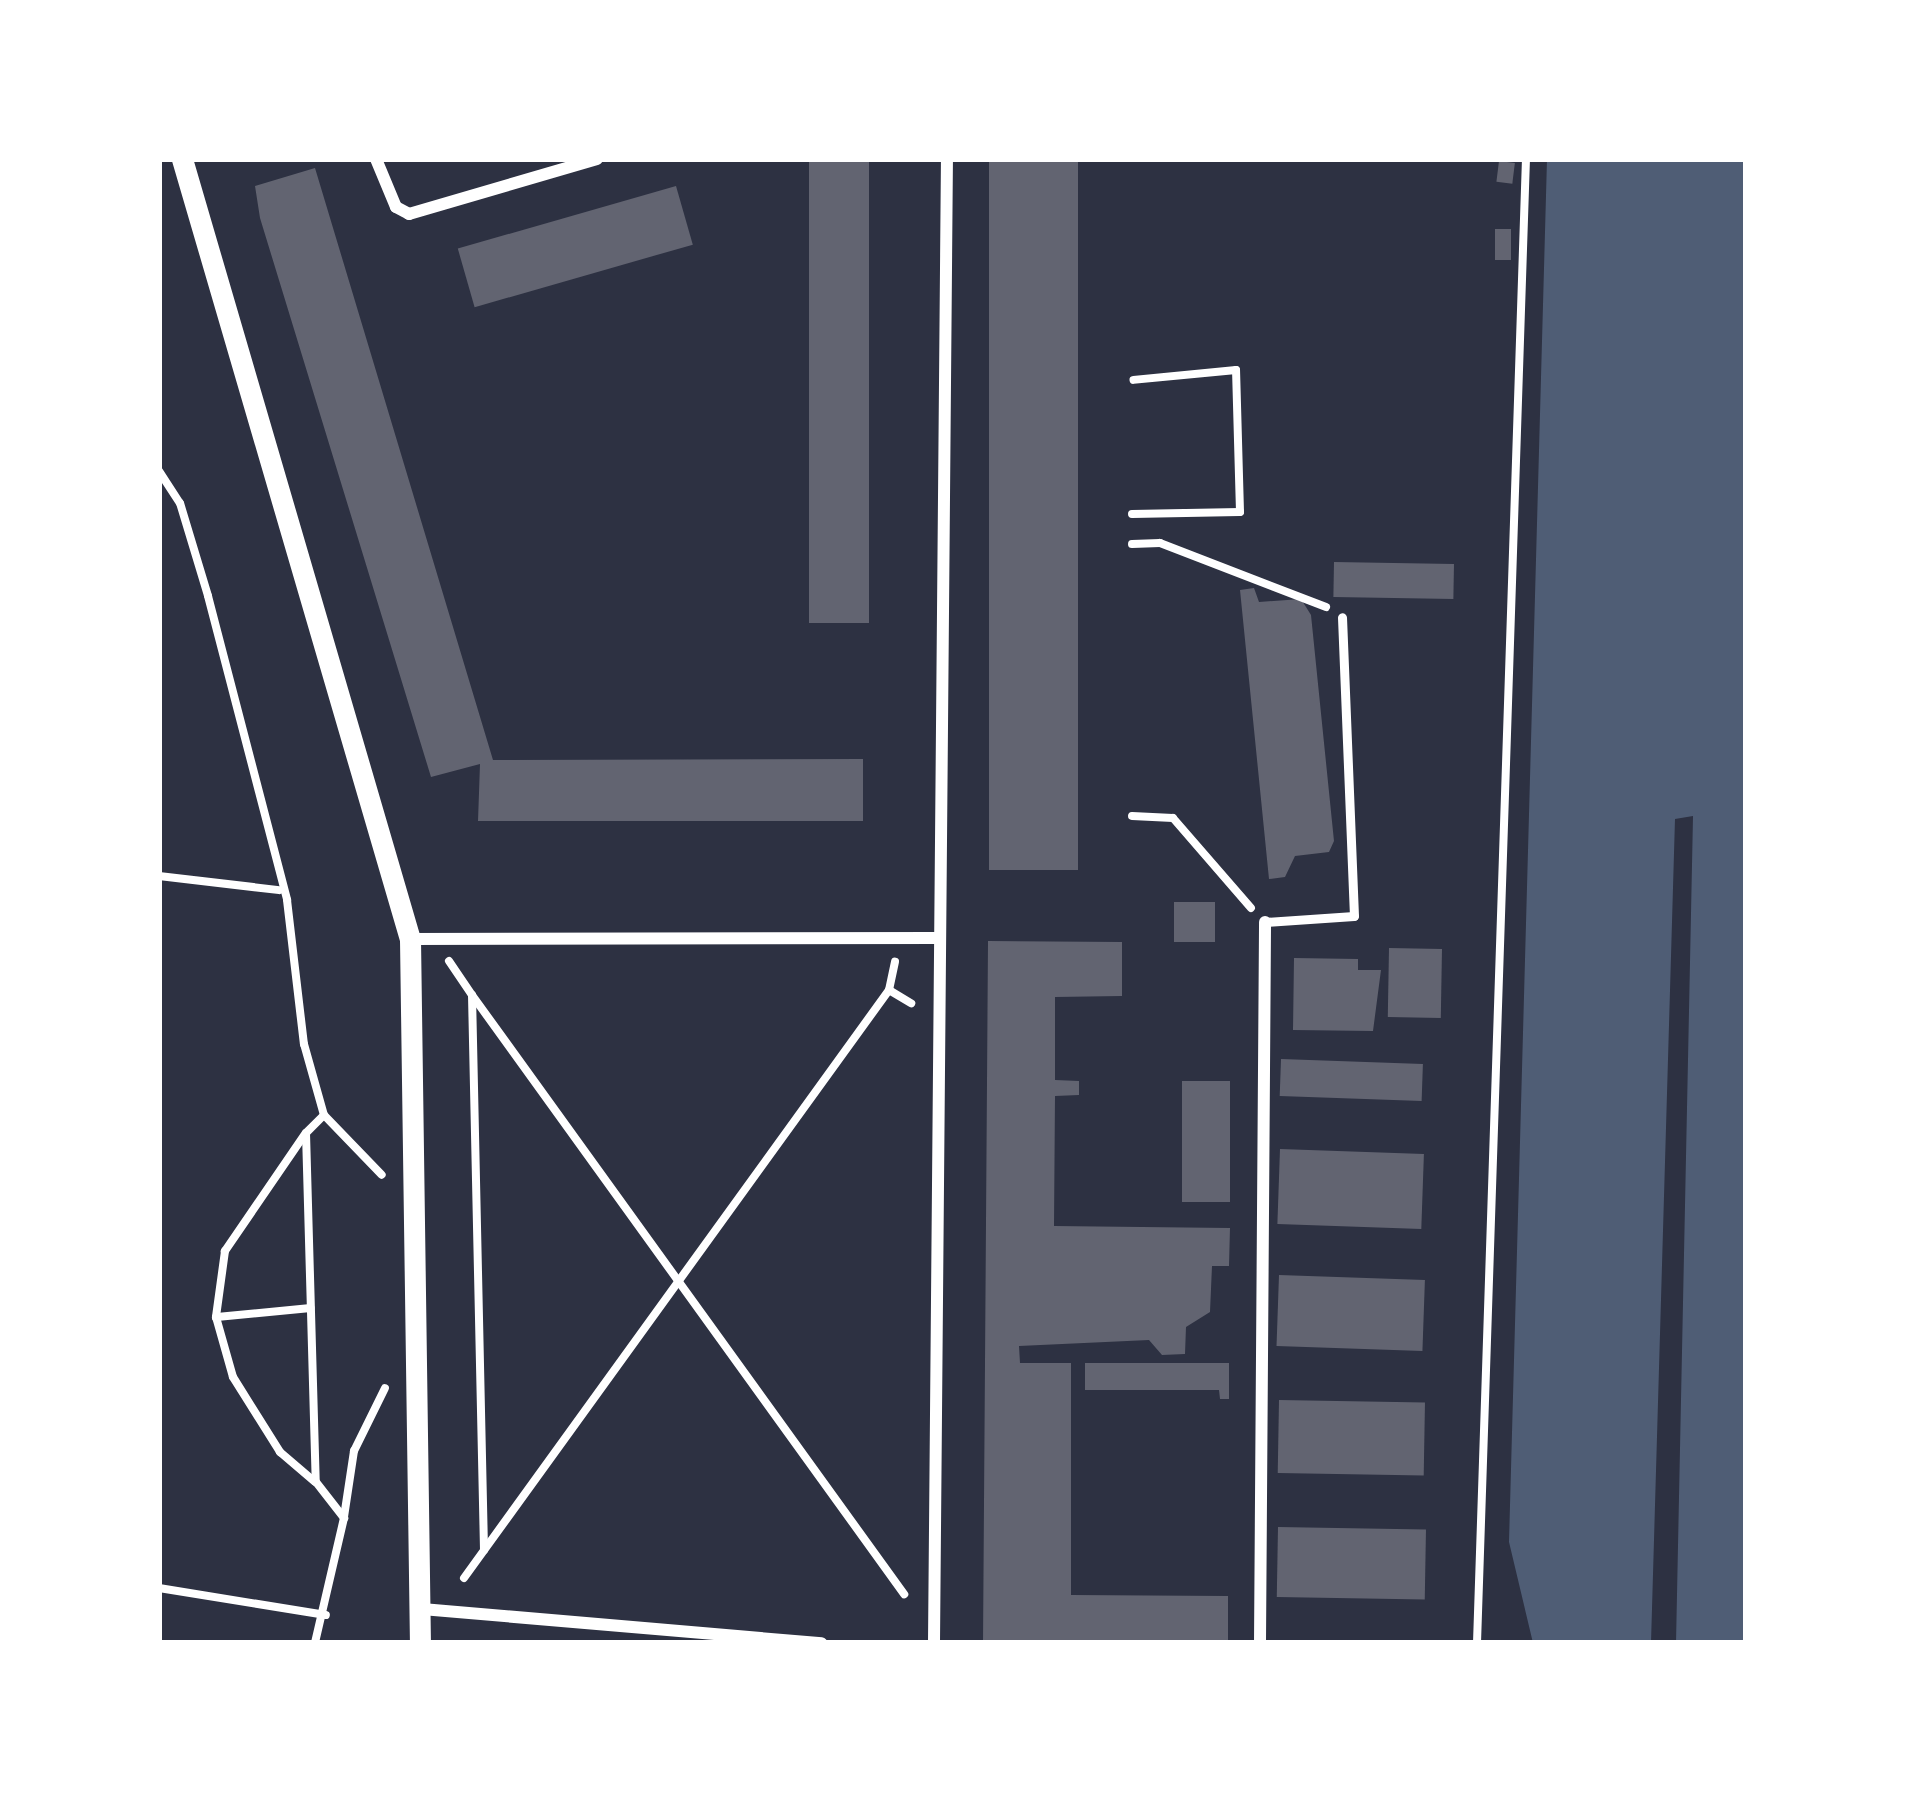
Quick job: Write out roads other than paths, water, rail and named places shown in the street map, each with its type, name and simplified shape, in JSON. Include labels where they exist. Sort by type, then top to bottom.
[{"type":"street","points":[[182,159],[410,939],[419,1643]]},
{"type":"street","points":[[376,159],[396,208],[409,214],[597,159]]},
{"type":"street","points":[[934,1643],[947,159]]},
{"type":"street","points":[[1260,1643],[1265,922]]},
{"type":"street","points":[[410,939],[938,938]]},
{"type":"street","points":[[422,1610],[821,1643]]},
{"type":"lane","points":[[1265,922],[1354,916],[1342,617]]},
{"type":"water","points":[[1547,159],[1746,159],[1746,1643],[1676,1643],[1693,816],[1675,819],[1651,1643],[1533,1643],[1509,1542]]}]
